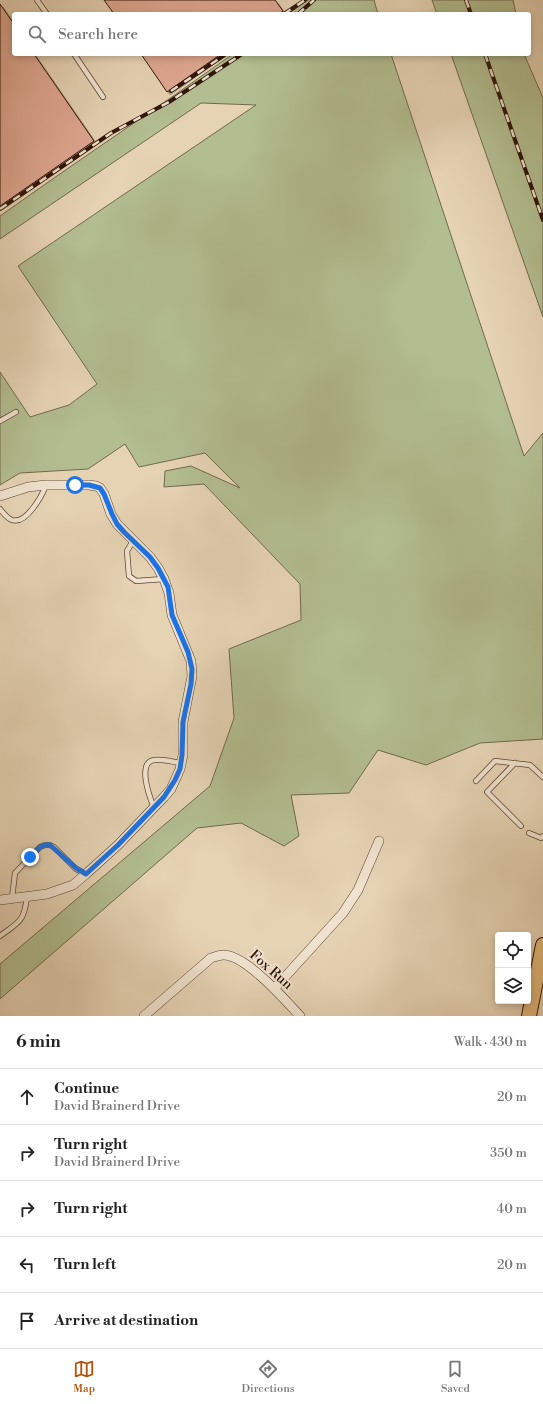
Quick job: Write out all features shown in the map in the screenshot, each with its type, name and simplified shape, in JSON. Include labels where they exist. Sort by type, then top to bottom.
[{"type":"main road","points":[[529,1016],[540,973],[543,945]]},
{"type":"street","points":[[0,496],[28,487],[46,485],[89,485],[100,488],[117,524],[150,557],[164,578],[169,594],[172,615],[188,652],[192,669],[191,684],[183,722],[183,749],[180,769],[171,789],[118,845],[73,884],[61,890],[47,894],[27,898],[0,900]]},
{"type":"street","points":[[274,990],[343,914],[358,890],[379,841]]},
{"type":"street","name":"Fox Run","points":[[144,1016],[211,958],[223,955],[234,957],[246,963],[300,1016]]},
{"type":"lane","points":[[37,0],[46,12]]},
{"type":"lane","points":[[75,56],[103,97]]},
{"type":"lane","points":[[0,421],[16,412]]},
{"type":"lane","points":[[0,509],[9,519],[16,521],[20,520],[25,517],[39,500],[46,485]]},
{"type":"lane","points":[[133,541],[128,547],[127,554],[129,576],[136,581],[164,578]]},
{"type":"lane","points":[[154,808],[148,793],[145,771],[147,765],[155,760],[181,763]]},
{"type":"lane","points":[[476,781],[495,761],[530,765],[543,777]]},
{"type":"lane","points":[[515,763],[487,792],[521,826]]},
{"type":"lane","points":[[529,833],[541,838],[543,836]]},
{"type":"lane","points":[[12,898],[15,873],[40,847],[44,845],[54,847],[76,868],[86,874]]},
{"type":"lane","points":[[0,936],[20,921],[24,916],[27,898]]},
{"type":"green space","points":[[308,0],[374,0],[377,12],[291,12]]},
{"type":"green space","points":[[432,0],[513,0],[516,12],[436,12]]},
{"type":"green space","points":[[230,56],[392,56],[524,456],[543,433],[543,739],[480,743],[426,765],[378,750],[349,793],[291,795],[299,836],[284,846],[241,823],[197,828],[0,999],[0,964],[210,786],[234,718],[229,649],[301,620],[300,584],[204,484],[164,487],[165,471],[191,466],[240,488],[205,453],[139,467],[125,444],[88,469],[20,473],[0,485],[0,372],[30,417],[69,405],[97,384],[18,266],[256,105],[201,103],[0,239],[0,216]]},
{"type":"green space","points":[[452,56],[525,56],[543,98],[543,317]]},
{"type":"building","points":[[104,0],[275,0],[283,11],[282,12],[113,12]]},
{"type":"building","points":[[0,4],[12,21],[12,56],[35,56],[94,141],[0,206]]},
{"type":"building","points":[[142,56],[218,56],[167,92]]},
{"type":"railway","points":[[287,12],[305,0]]},
{"type":"railway","points":[[300,12],[314,0]]},
{"type":"railway","points":[[466,0],[470,12]]},
{"type":"railway","points":[[171,91],[223,56]]},
{"type":"railway","points":[[0,209],[111,133],[169,102],[239,56]]},
{"type":"railway","points":[[486,56],[543,220]]},
{"type":"route","points":[[30,857],[40,847],[47,844],[54,847],[76,868],[86,874],[118,845],[164,797],[171,789],[180,769],[183,743],[183,722],[192,676],[191,661],[172,615],[168,587],[158,568],[150,557],[117,524],[100,488],[89,485],[75,485]]}]
